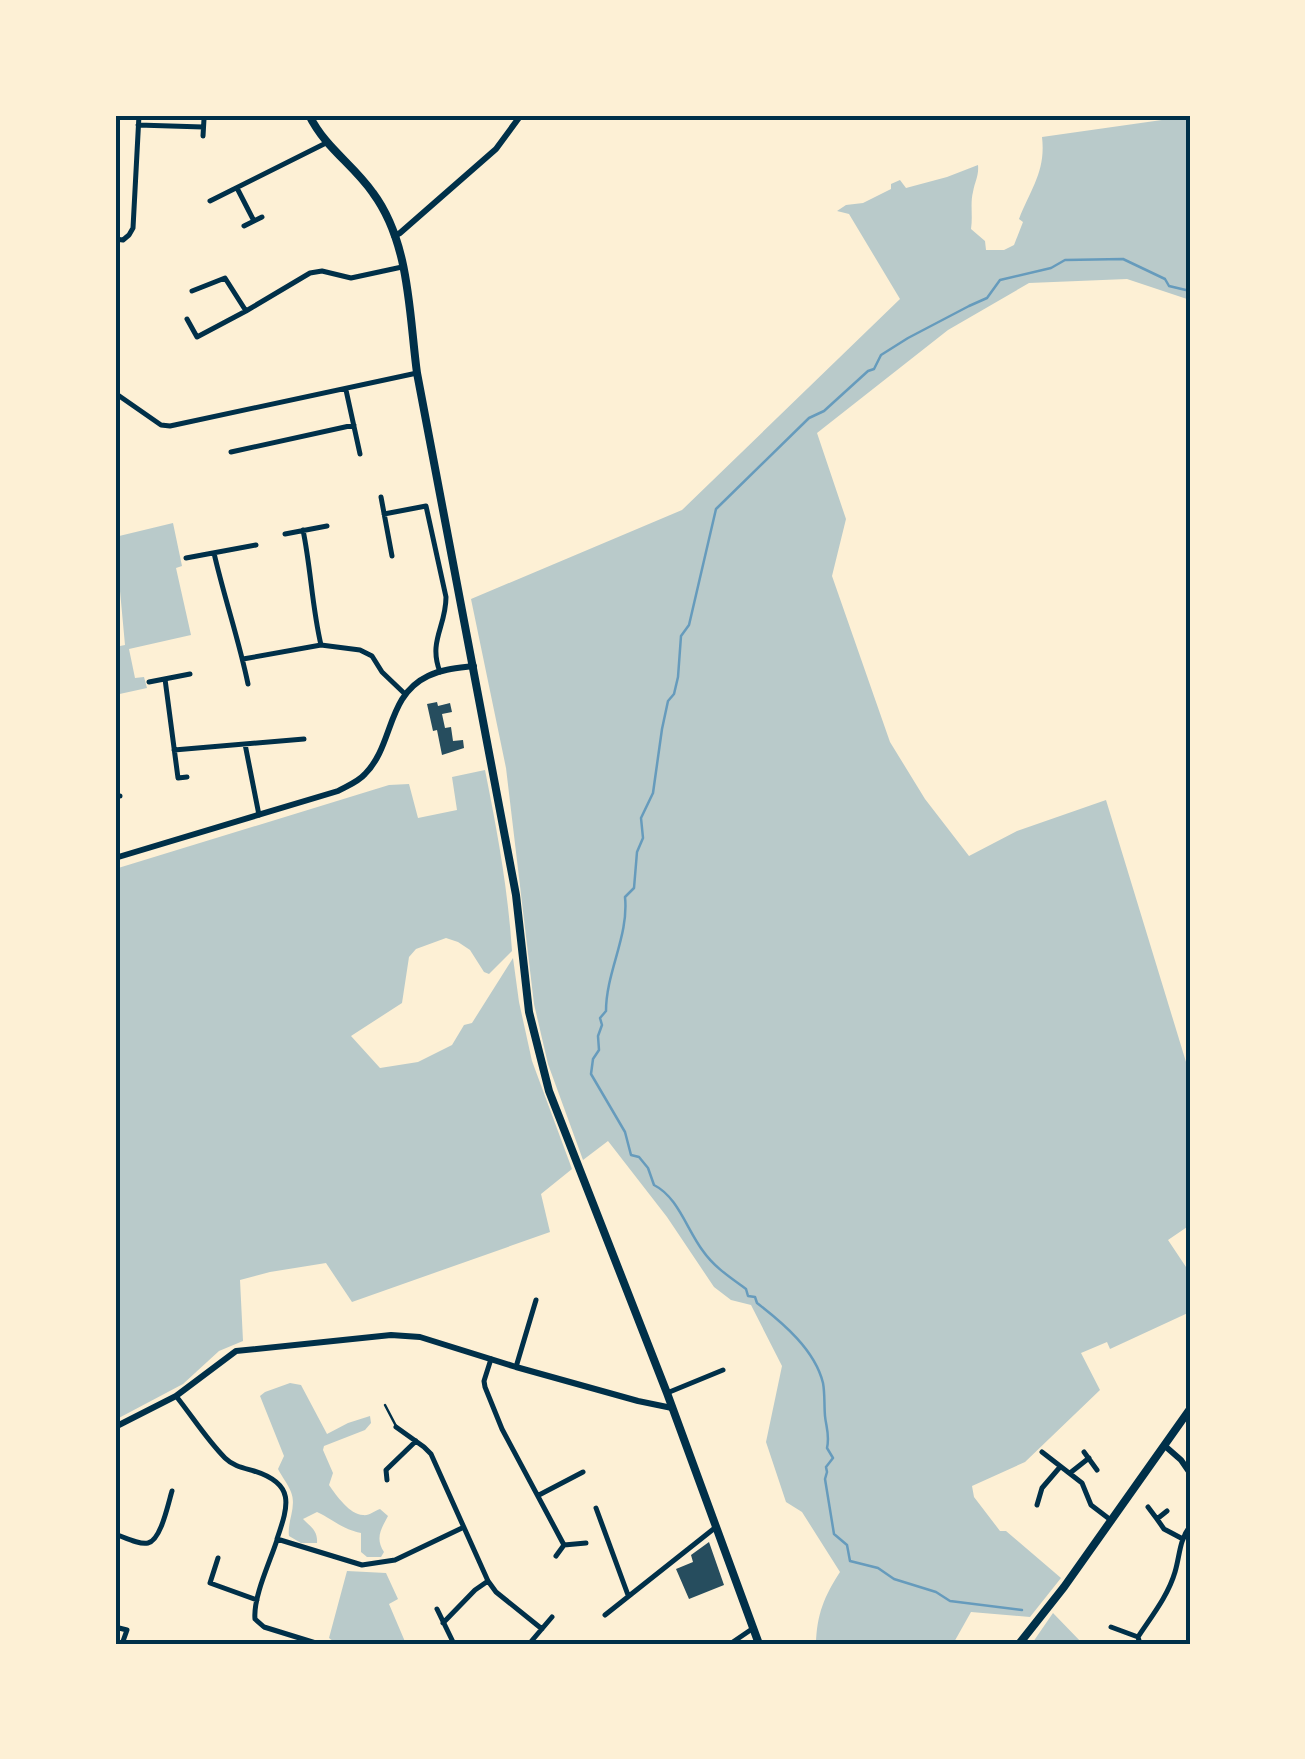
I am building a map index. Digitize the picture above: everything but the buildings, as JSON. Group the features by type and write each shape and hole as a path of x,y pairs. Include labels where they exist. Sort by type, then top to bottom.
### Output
{"main road":[{"path":"309,115 326,144 376,196 394,236 516,895 537,1049 554,1105 759,1644"},
{"path":"1019,1644 1190,1409"}],"street":[{"path":"115,239 123,240 133,228 139,115"},
{"path":"394,236 496,149 521,115"},
{"path":"203,136 204,119"},
{"path":"138,126 203,128"},
{"path":"210,201 326,144"},
{"path":"237,188 254,221"},
{"path":"244,226 262,217"},
{"path":"188,318 197,336 310,273 322,271 351,278 402,267"},
{"path":"198,291 225,278 246,312"},
{"path":"115,393 164,426 417,373"},
{"path":"346,390 360,454"},
{"path":"231,452 354,425"},
{"path":"380,498 392,556"},
{"path":"384,514 426,506 446,596 446,612 434,649 440,672"},
{"path":"286,534 327,526"},
{"path":"303,530 320,645"},
{"path":"186,558 256,545"},
{"path":"214,553 248,684"},
{"path":"243,659 320,645 360,650 372,656 405,694"},
{"path":"115,858 338,791 365,774 381,749 405,694 420,680 474,666"},
{"path":"149,682 190,674"},
{"path":"165,679 178,778 187,778"},
{"path":"174,750 304,739"},
{"path":"245,744 259,816"},
{"path":"516,1367 536,1300"},
{"path":"115,1427 176,1396 236,1351 407,1336 672,1408"},
{"path":"491,1359 484,1387 564,1545"},
{"path":"666,1392 723,1370"},
{"path":"176,1396 225,1458 268,1476 281,1486 288,1502 257,1600 255,1619 264,1626 319,1644"},
{"path":"396,1428 430,1454 462,1528 496,1592 542,1628"},
{"path":"387,1480 386,1470 416,1442"},
{"path":"1166,1446 1190,1473"},
{"path":"1042,1452 1085,1486 1091,1505 1112,1521"},
{"path":"1070,1473 1086,1455 1097,1470"},
{"path":"1036,1506 1042,1488 1060,1466"},
{"path":"539,1495 583,1472"},
{"path":"115,1534 145,1544 152,1542 158,1536 172,1491"},
{"path":"1148,1507 1164,1529 1182,1538"},
{"path":"596,1508 628,1596"},
{"path":"1157,1520 1167,1511"},
{"path":"605,1616 717,1526"},
{"path":"1112,1627 1139,1640 1174,1574 1182,1538 1190,1526"},
{"path":"278,1539 362,1565 395,1560 462,1528"},
{"path":"556,1556 564,1545 586,1543"},
{"path":"218,1558 210,1583 257,1600"},
{"path":"443,1623 488,1581"},
{"path":"436,1609 454,1644"},
{"path":"529,1644 552,1617"},
{"path":"115,1627 126,1630 122,1644"},
{"path":"730,1644 754,1628"}],"lane":[{"path":"386,1405 396,1428"}],"shaded area":[{"path":"1190,116 1190,300 1127,279 1029,283 948,330 817,433 846,519 832,576 890,742 925,799 969,856 1017,831 1106,800 1190,1075 1190,1225 1168,1240 1190,1273 1190,1312 1110,1349 1107,1342 1081,1353 1100,1390 1025,1462 972,1486 974,1497 1000,1531 1006,1531 1061,1578 1030,1617 971,1612 953,1644 816,1644 822,1606 840,1572 802,1512 786,1502 766,1442 782,1366 751,1305 731,1300 714,1287 667,1217 608,1141 583,1160 548,1064 534,1004 506,768 471,599 682,510 900,299 849,214 837,211 846,205 863,203 900,180 906,188 978,165 971,229 985,241 986,250 1004,250 1014,245 1023,222 1019,219 1040,170 1042,137"},
{"path":"173,523 182,566 176,568 191,635 129,649 135,678 144,677 147,688 115,695 115,647 125,645 115,537"},
{"path":"485,770 502,860 512,951 489,974 470,950 458,942 446,938 416,949 409,957 402,1003 351,1036 380,1068 418,1062 452,1045 464,1025 472,1023 513,958 532,1061 572,1169 541,1194 550,1232 352,1302 326,1263 240,1280 243,1341 219,1351 183,1384 115,1420 115,869 389,785 409,784 418,818 457,810 452,777"},
{"path":"290,1383 301,1385 327,1434 370,1416 371,1423 365,1430 324,1446 323,1450 333,1473 329,1485 344,1504 358,1514 380,1509 388,1516 380,1534 384,1552 381,1557 367,1557 361,1552 361,1533 317,1512 303,1519 315,1532 317,1543 301,1543 289,1536 293,1498 278,1469 284,1456 260,1396"},
{"path":"347,1571 386,1573 398,1599 389,1604 406,1644 337,1644 329,1638"},
{"path":"1053,1613 1083,1644 1033,1642"}],"waterway":[{"path":"1022,1610 950,1601 936,1592 894,1579 878,1568 850,1561 847,1545 834,1534 825,1479 826,1467 833,1458 827,1448 823,1383 813,1359 755,1297 748,1296 746,1289 707,1257 676,1206 654,1185 648,1168 639,1157 631,1155 625,1132 591,1074 599,1050 600,1018 606,1011 624,926 625,897 634,888 637,852 643,838 641,818 653,793 668,701 678,677 681,636 689,625 716,509 809,418 824,411 874,369 881,355 987,298 1000,280 1051,268 1065,260 1123,259 1165,279 1169,286 1190,291"}]}
